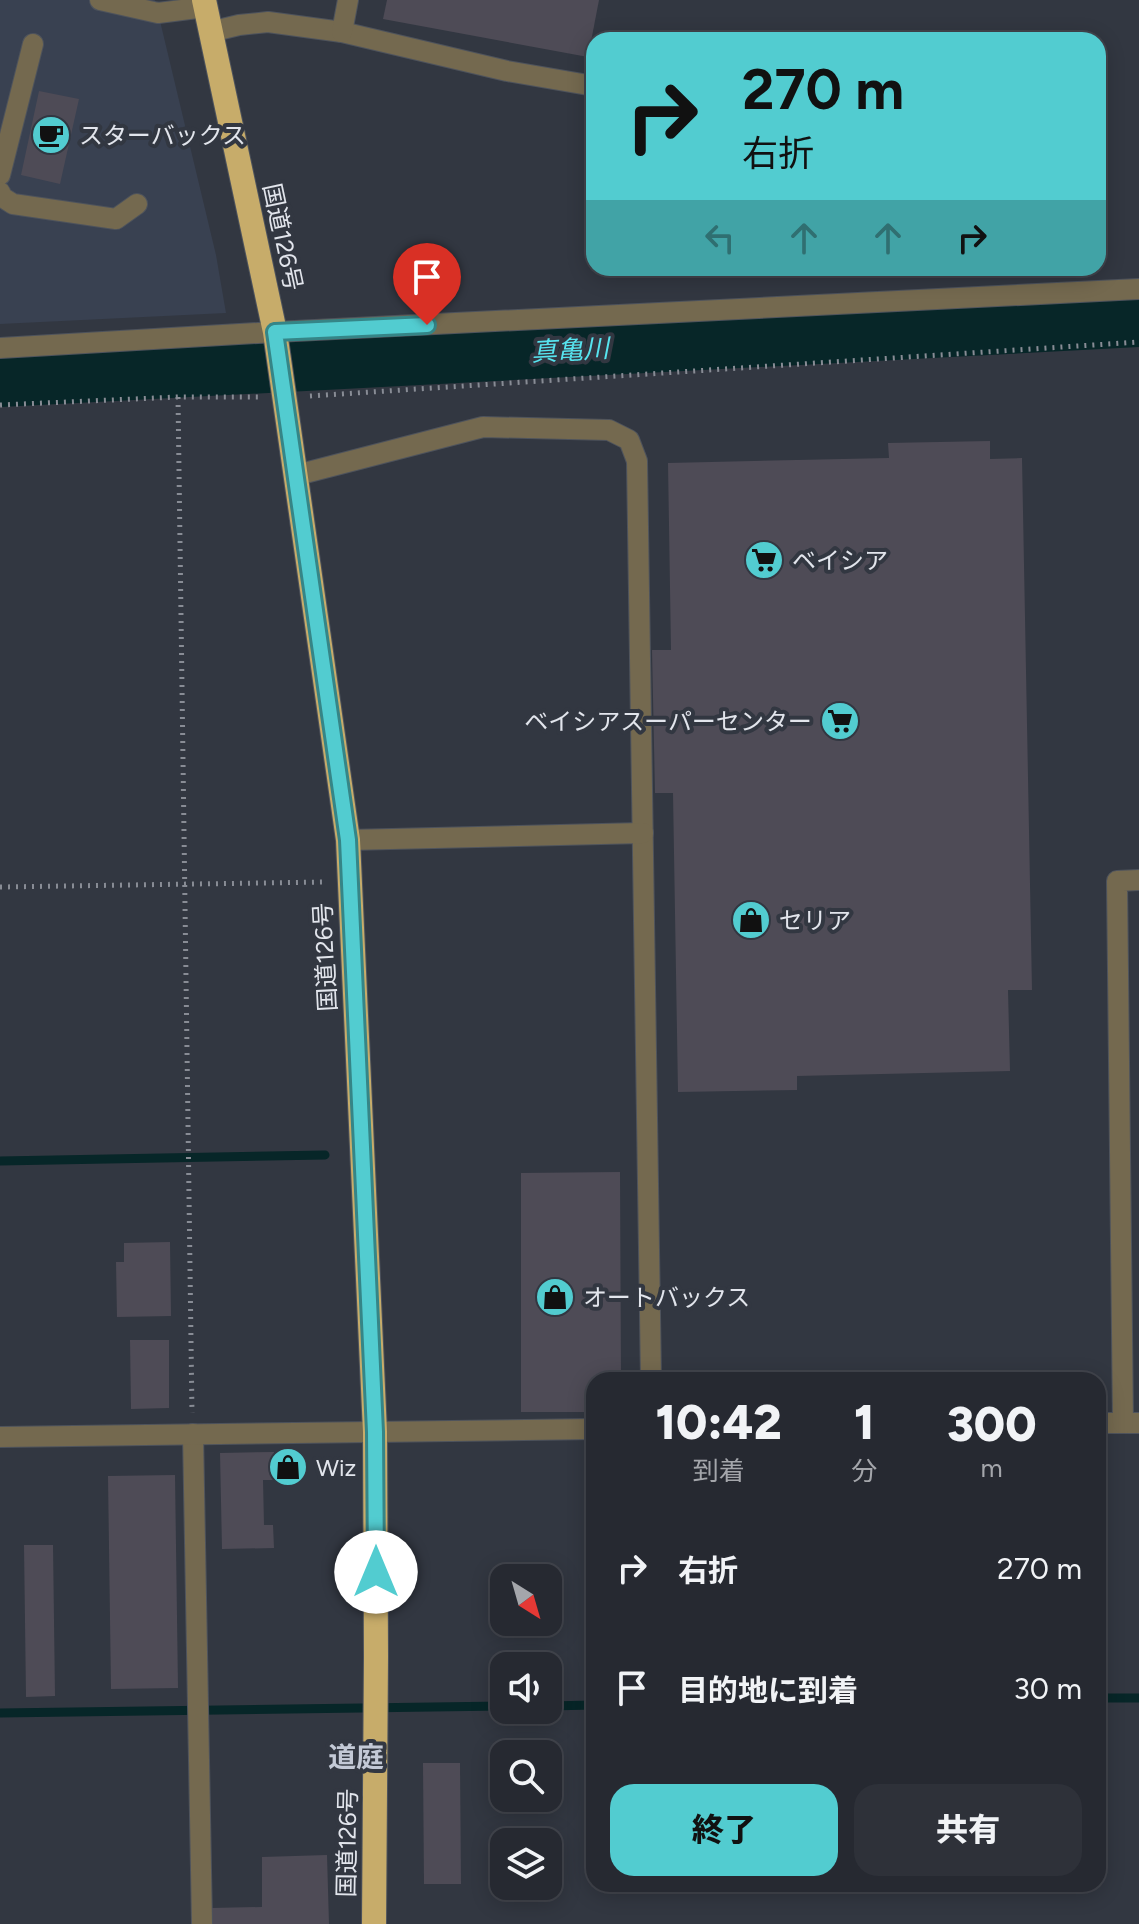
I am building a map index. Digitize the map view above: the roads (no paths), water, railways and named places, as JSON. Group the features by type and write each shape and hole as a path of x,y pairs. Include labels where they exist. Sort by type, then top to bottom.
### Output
{"highway":[{"name":"国道126号","path":"204,4 275,332 348,840 375,1432 374,1924"}],"street":[{"path":"100,0 158,13 204,4"},
{"path":"342,32 348,0"},
{"path":"210,32 268,22 342,32 507,71 586,85"},
{"path":"0,175 33,44"},
{"path":"0,192 13,204 116,219 137,204"},
{"path":"0,348 1139,289"},
{"path":"297,475 483,427 609,430 629,440 637,461 651,1372"},
{"path":"348,840 643,833"},
{"path":"1106,1423 1131,1423 1117,881 1139,880"},
{"path":"0,1437 586,1429"},
{"path":"193,1434 202,1924"}],"waterway":[{"name":"真亀川","path":"0,380 1139,320"},
{"path":"0,1161 325,1155"},
{"path":"1106,1698 1139,1698"},
{"path":"562,1706 586,1705"},
{"path":"0,1713 490,1706"}],"place":[{"name":"スターバックス","path":"51,135"},
{"name":"ベイシア","path":"764,560"},
{"name":"ベイシアスーパーセンター","path":"840,721"},
{"name":"セリア","path":"751,920"},
{"name":"オートバックス","path":"555,1297"},
{"name":"Wiz","path":"288,1467"}],"district":[{"name":"道庭","path":"356,1757"}]}
